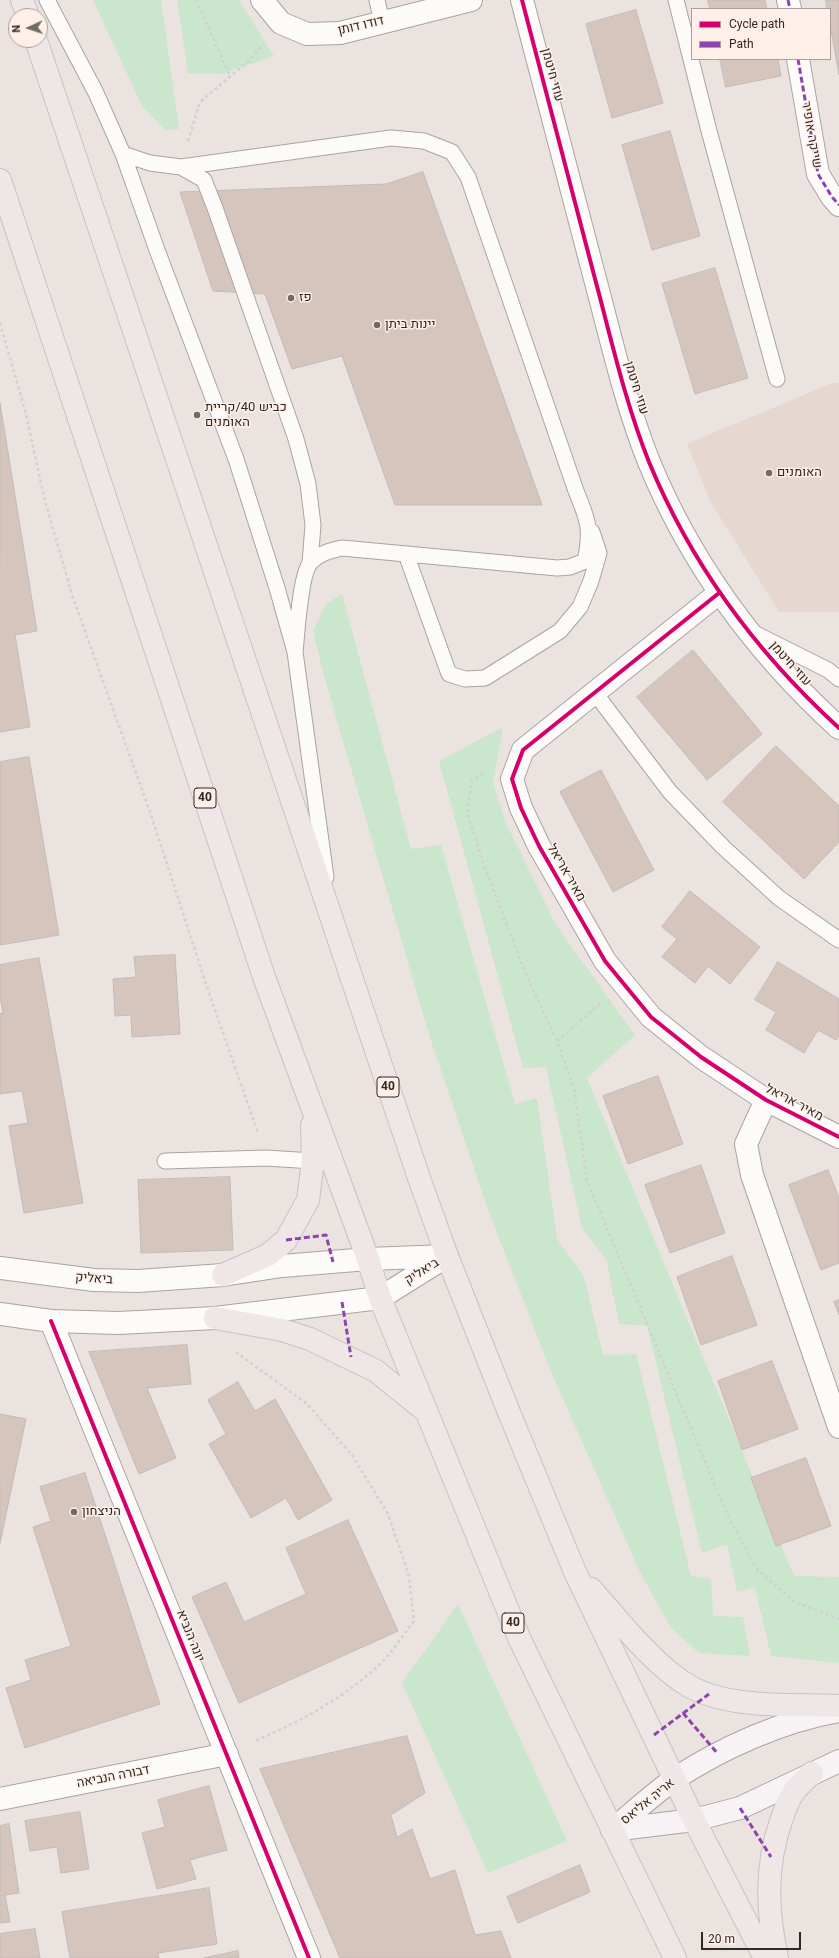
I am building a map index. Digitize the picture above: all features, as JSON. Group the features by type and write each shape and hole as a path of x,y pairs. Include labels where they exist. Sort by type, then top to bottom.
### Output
{"highway":[{"name":"40","path":"39,48 331,918 447,1256 575,1572 694,1820 765,1958"},
{"name":"40","path":"0,180 264,977 368,1258 380,1298 520,1640 675,1958"},
{"path":"223,1275 268,1255 286,1240 308,1200 313,1161 312,1108"},
{"path":"215,1318 282,1330 317,1342 376,1370 426,1411"},
{"path":"575,1572 661,1665 689,1686 709,1694 728,1699 758,1703 839,1706"},
{"path":"776,1958 770,1915 769,1886 771,1857 783,1816 793,1792 812,1773"}],"main road":[{"name":"אריה אליאס","path":"612,1830 675,1779 718,1754 768,1732 817,1715 839,1711"},
{"name":"אריה אליאס","path":"612,1830 694,1820 740,1808 839,1761"}],"street":[{"name":"דודו דותן","path":"262,0 281,23 307,34 340,33 471,0"},
{"name":"עוזי חיטמן","path":"522,0 623,383 650,462 684,532 720,593 775,665 839,728"},
{"name":"שייקה אופיר","path":"798,60 818,174 832,197 839,205"},
{"name":"מאיר אריאל","path":"720,593 523,750 512,779 522,808 539,846 605,961 651,1017 701,1057 766,1100 839,1138"},
{"path":"766,1100 746,1144 752,1175 839,1427"},
{"name":"ביאליק","path":"4,1265 94,1280 138,1281 223,1275 282,1266 368,1258 447,1256"},
{"name":"ביאליק","path":"0,1314 51,1321 119,1323 215,1318 380,1298 447,1256"},
{"name":"יונה הנביא","path":"51,1321 309,1958"},
{"name":"דבורה הנביאה","path":"0,1799 227,1754"}],"lane":[{"path":"47,0 96,93 123,154 157,250 236,459 277,588 295,652 331,918"},
{"path":"377,0 382,22"},
{"path":"676,0 691,60"},
{"path":"691,60 711,139 777,379"},
{"path":"123,154 150,163 180,167 391,138 424,141 452,152 468,177 573,483 599,553 591,581 580,607 560,631 485,678 465,679 449,674 406,554"},
{"path":"180,167 204,180 296,439 308,484 313,525 310,563 301,591 295,652"},
{"path":"310,563 324,552 342,548 557,568 570,567 585,561 589,543 588,520"},
{"path":"746,629 828,670 839,679"},
{"path":"595,693 670,792 723,848 779,898 839,940"},
{"path":"165,1161 266,1158 313,1161"}],"path":[{"path":"196,0 230,77"},
{"path":"180,167 200,102 251,59 281,23"},
{"path":"0,323 25,410 45,500 73,598 150,812 266,1158"},
{"path":"485,772 472,780 467,813 485,868 526,974 557,1041 574,1089 587,1181 728,1516 756,1568 793,1601 839,1619"},
{"path":"557,1041 623,983"},
{"path":"227,1754 288,1726 342,1696 381,1664 414,1621 409,1576 388,1514 352,1455 307,1404 232,1349"}],"shaded area":[{"name":"האומנים","path":"832,383 839,383 839,612 779,612 710,501 687,444"}],"green space":[{"path":"93,0 161,0 179,129 166,130 143,108"},
{"path":"177,0 239,0 274,56 222,74 188,73"},
{"path":"342,594 411,849 441,845 515,1104 537,1098 557,1239 584,1276 603,1355 636,1354 691,1576 711,1579 713,1616 743,1617 750,1656 699,1653 671,1628 640,1572 552,1374 488,1210 430,1038 324,676 313,631 325,605"},
{"path":"503,727 493,783 505,821 556,925 635,1035 587,1078 794,1576 839,1577 839,1663 771,1656 755,1588 737,1592 727,1544 702,1553 647,1326 619,1324 606,1259 582,1228 546,1067 523,1068 439,761"},
{"path":"458,1604 567,1841 488,1873 402,1683"}],"building":[{"path":"708,0 765,0 767,8 710,8"},
{"path":"826,0 839,0 839,75 831,30 831,8 827,8"},
{"path":"636,10 663,103 612,118 586,24"},
{"path":"720,60 778,60 781,76 726,87"},
{"path":"670,131 700,236 652,250 622,145"},
{"name":"יינות ביתן","path":"423,172 542,505 395,505 342,356 292,369 265,294 213,291 180,192 386,184"},
{"path":"715,268 748,378 695,394 662,284"},
{"path":"0,403 37,631 15,635 30,727 0,732"},
{"path":"693,650 762,734 707,780 637,697"},
{"path":"776,746 839,806 839,842 804,879 723,802"},
{"path":"29,757 59,935 0,945 0,762"},
{"path":"601,770 654,870 613,892 560,792"},
{"path":"690,891 760,947 730,984 708,966 695,983 662,957 677,939 662,927"},
{"path":"175,955 180,1034 132,1037 131,1015 115,1016 113,979 136,977 134,957"},
{"path":"39,958 83,1203 24,1213 9,1126 28,1123 22,1091 0,1094 0,1014 3,1013 0,997 0,965"},
{"path":"778,962 839,999 839,1036 836,1040 818,1030 804,1053 766,1030 776,1012 755,1000"},
{"path":"658,1076 683,1144 628,1164 603,1096"},
{"path":"701,1165 725,1233 670,1253 645,1185"},
{"path":"828,1170 839,1198 839,1263 821,1270 789,1185"},
{"path":"230,1177 233,1250 141,1253 138,1180"},
{"path":"732,1256 757,1325 701,1345 677,1277"},
{"path":"839,1300 839,1315 834,1302"},
{"path":"187,1345 191,1384 147,1388 176,1458 139,1474 89,1352"},
{"path":"772,1361 798,1429 742,1450 718,1381"},
{"path":"238,1382 255,1411 275,1399 332,1500 298,1520 286,1498 251,1518 209,1444 226,1434 208,1400"},
{"path":"0,1414 26,1419 0,1543"},
{"path":"806,1458 831,1526 776,1546 751,1478"},
{"path":"85,1473 160,1704 25,1748 6,1688 31,1680 25,1660 71,1646 33,1527 51,1521 40,1487"},
{"path":"348,1520 398,1631 239,1703 192,1597 226,1582 244,1622 306,1594 286,1548"},
{"path":"407,1736 425,1793 391,1815 397,1837 412,1829 430,1879 455,1870 475,1935 501,1931 511,1958 340,1958 260,1769"},
{"path":"209,1786 227,1850 190,1860 196,1879 157,1889 142,1833 165,1827 158,1800"},
{"path":"80,1812 89,1869 61,1873 57,1847 30,1851 25,1821"},
{"path":"9,1824 19,1893 5,1895 10,1922 0,1923 0,1826"},
{"path":"580,1865 590,1892 518,1923 507,1897"},
{"path":"209,1888 217,1944 158,1953 159,1958 70,1958 62,1912"},
{"path":"35,1929 40,1958 0,1958 0,1934"},
{"path":"238,1951 239,1958 204,1958"}],"marked path":[{"path":"788,0 790,8"},
{"path":"798,60 818,174 832,197 839,205"},
{"path":"286,1240 326,1235 333,1262"},
{"path":"342,1302 351,1357"},
{"path":"654,1735 709,1694"},
{"path":"683,1713 718,1754"},
{"path":"740,1808 771,1857"}],"cycle path":[{"path":"522,0 619,370 640,439 649,462 666,500 685,536 729,606 781,670 809,700 839,728"},
{"path":"719,593 523,750 512,779 521,808 539,846 605,961 651,1017 701,1057 766,1100 839,1137"},
{"path":"51,1321 309,1958"}],"place":[{"name":"פז","path":"291,298"},
{"name":"יינות ביתן","path":"377,325"},
{"name":"כביש 40/קריית האומנים","path":"197,415"},
{"name":"האומנים","path":"769,473"},
{"name":"הניצחון","path":"74,1512"}]}
